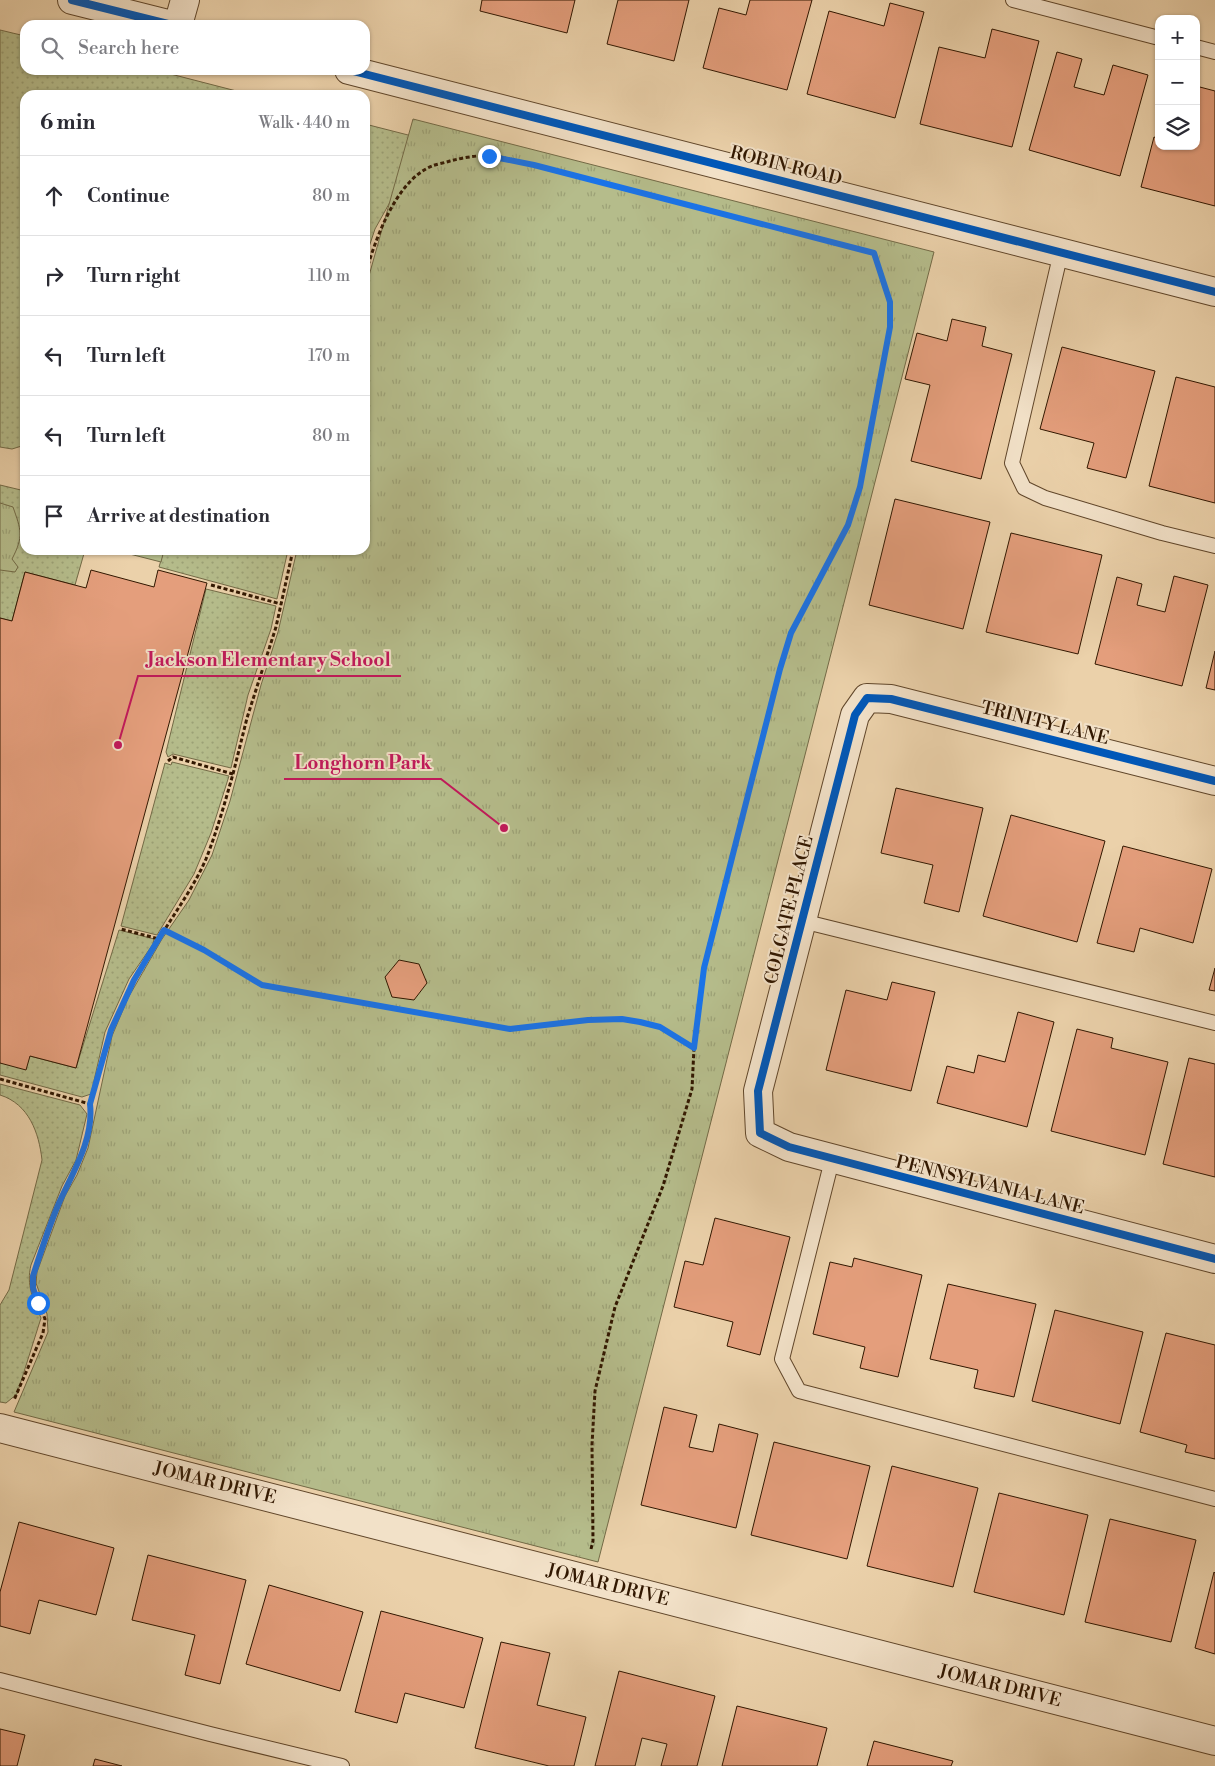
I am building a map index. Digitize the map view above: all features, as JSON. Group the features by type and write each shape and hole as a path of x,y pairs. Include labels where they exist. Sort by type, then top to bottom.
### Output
{"street":[{"path":"72,0 152,20"},
{"path":"179,20 185,0"},
{"name":"ROBIN ROAD","path":"369,75 1215,292"},
{"name":"TRINITY LANE","path":"867,698 891,698 1215,782"},
{"name":"COLGATE PLACE","path":"760,1133 758,1091 855,715 867,698"},
{"name":"PENNSYLVANIA LANE","path":"760,1133 788,1148 1215,1259"},
{"name":"JOMAR DRIVE","path":"5,1418 1215,1741"}],"lane":[{"path":"1013,0 1155,37"},
{"path":"1200,48 1215,52"},
{"path":"1061,252 1012,463 1024,488 1044,498 1162,533 1215,546"},
{"path":"802,921 1215,1023"},
{"path":"832,1160 782,1359 799,1391 1215,1499"},
{"path":"0,1680 342,1766"}],"path":[{"path":"370,258 386,216 398,196 414,179 430,167 457,159 489,156 534,165 874,253 890,302 890,327 860,487 848,525 791,633 780,669 704,968 694,1048 692,1089 663,1186 615,1307 595,1391 592,1445 593,1541 590,1556"},
{"path":"5,1418 43,1333 45,1319 33,1288 33,1276 59,1204 82,1155 92,1114 90,1104 111,1030 134,980 206,859 276,627 292,555"},
{"path":"211,586 281,604"},
{"path":"168,761 173,757 233,774"},
{"path":"121,929 159,939"},
{"path":"164,930 204,950 262,985 510,1029 588,1020 622,1019 660,1027 694,1048"},
{"path":"0,1079 90,1104"}],"green space":[{"path":"0,30 20,35 20,75 174,75 233,90 20,90 20,447 12,449 0,447"},
{"path":"413,119 934,252 598,1562 14,1412 48,1332 47,1314 36,1283 37,1272 65,1196 77,1175 88,1148 112,1036 128,998 162,939 189,900 212,855 230,801 261,685 278,632 296,555 370,555 370,272"},
{"path":"370,125 459,148 394,195 375,229 370,244"},
{"path":"0,485 20,490 20,555 84,555 75,585 25,572 12,621 0,618"},
{"path":"0,503 13,507 19,527 20,539 12,559 18,567 15,572 0,570"},
{"path":"134,555 163,555 161,562"},
{"path":"163,555 287,555 277,599 159,567"},
{"path":"206,589 276,606 271,629 248,695 231,768 173,754 168,757 166,752"},
{"path":"172,762 229,776 211,833 194,874 157,935 121,926 165,763 171,765"},
{"path":"119,930 154,939 153,944 129,979 105,1032 91,1094 82,1097 0,1075 0,1063 30,1056 76,1068"},
{"path":"0,1084 80,1105 87,1114 76,1160 62,1186 31,1265 30,1286 41,1318 17,1394 6,1403 0,1402 0,1305 9,1290 42,1160 41,1150 31,1121 18,1105 0,1095"}],"building":[{"path":"482,0 575,0 567,33 480,11"},
{"path":"618,0 689,0 674,61 607,44"},
{"path":"750,0 812,0 787,90 703,68 719,8 746,15"},
{"path":"890,3 924,12 895,118 807,94 829,11 884,26"},
{"path":"992,29 1039,41 1012,147 920,124 939,47 985,58"},
{"path":"1057,52 1082,59 1074,87 1104,95 1113,65 1148,75 1120,176 1029,150"},
{"path":"1200,87 1215,91 1215,206 1141,187 1154,137 1155,150 1200,150"},
{"path":"952,319 986,327 982,346 1012,354 981,479 911,461 930,385 905,379 917,333 947,341"},
{"path":"1062,347 1155,371 1126,478 1087,468 1094,443 1040,429"},
{"path":"1176,377 1215,387 1215,503 1149,486"},
{"path":"895,499 990,522 963,629 869,605"},
{"path":"1011,533 1102,555 1078,654 986,632"},
{"path":"91,570 154,587 158,570 207,583 76,1068 30,1056 26,1070 0,1063 0,618 12,621 25,572 86,588"},
{"path":"1174,576 1208,585 1182,686 1095,664 1117,577 1142,584 1137,605 1165,612"},
{"path":"1215,651 1215,690 1206,688"},
{"path":"896,788 983,808 959,912 924,903 933,865 881,853"},
{"path":"1011,815 1105,841 1077,942 983,916"},
{"path":"1123,846 1212,869 1193,943 1140,928 1134,952 1097,943"},
{"path":"399,960 419,964 427,983 414,1000 392,997 385,977"},
{"path":"1215,968 1215,991 1209,990"},
{"path":"892,982 935,992 911,1091 826,1070 846,990 887,1000"},
{"path":"1018,1012 1054,1022 1027,1127 937,1103 947,1066 974,1073 978,1055 1005,1062"},
{"path":"1077,1029 1113,1038 1111,1048 1168,1062 1145,1155 1051,1131"},
{"path":"1189,1058 1215,1064 1215,1177 1163,1164"},
{"path":"715,1218 790,1237 760,1355 727,1346 733,1322 674,1307 685,1261 703,1265"},
{"path":"854,1258 922,1275 898,1377 860,1368 865,1347 813,1334 830,1262 852,1267"},
{"path":"948,1284 1036,1304 1014,1397 974,1388 978,1370 930,1359"},
{"path":"1055,1310 1143,1332 1120,1424 1032,1401"},
{"path":"1166,1333 1215,1345 1215,1459 1185,1452 1187,1445 1140,1432"},
{"path":"664,1407 697,1415 689,1447 713,1452 719,1424 758,1434 736,1528 641,1505"},
{"path":"774,1442 870,1466 847,1559 751,1535"},
{"path":"892,1466 978,1488 953,1587 867,1566"},
{"path":"999,1493 1088,1515 1064,1615 974,1592"},
{"path":"1110,1519 1196,1540 1171,1642 1085,1622"},
{"path":"19,1522 114,1548 96,1615 39,1600 30,1634 0,1626 0,1592"},
{"path":"148,1555 246,1580 220,1684 185,1675 195,1635 132,1620"},
{"path":"1215,1573 1215,1654 1195,1648"},
{"path":"269,1585 363,1612 340,1691 246,1664"},
{"path":"381,1611 483,1638 464,1708 405,1693 397,1723 355,1712"},
{"path":"501,1642 550,1653 537,1705 586,1717 574,1766 549,1766 475,1748"},
{"path":"619,1671 715,1696 697,1766 661,1766 667,1744 642,1738 635,1766 595,1766"},
{"path":"737,1706 827,1728 817,1766 722,1766"},
{"path":"0,1729 25,1735 17,1766 0,1766"},
{"path":"874,1741 953,1761 951,1766 867,1766"},
{"path":"95,1759 122,1766 93,1766"}],"cycle path":[{"path":"72,0 152,20"},
{"path":"369,75 1215,292"},
{"path":"1215,781 891,699 867,698 855,715 758,1091 760,1133 789,1147 1215,1259"}],"place":[{"name":"Jackson Elementary School","path":"118,745"},
{"name":"Longhorn Park","path":"504,828"}],"route":[{"path":"38,1303 33,1288 33,1276 59,1204 82,1155 92,1114 90,1104 111,1030 134,980 164,930 204,950 262,985 510,1029 588,1020 622,1019 660,1027 694,1048 704,968 780,669 791,633 848,525 860,487 890,327 890,302 874,253 534,165 489,156"}]}
